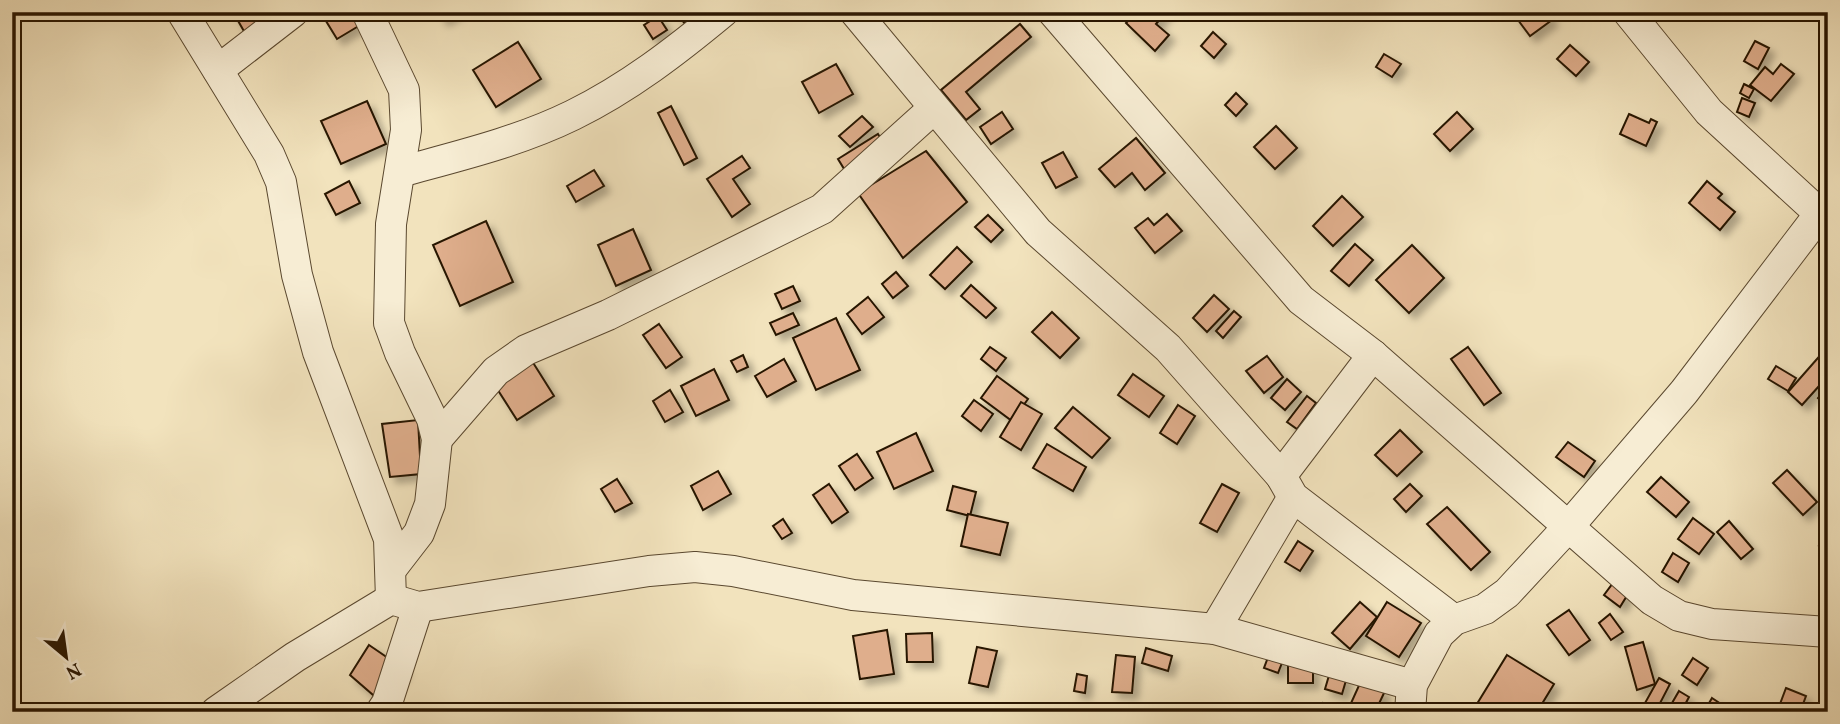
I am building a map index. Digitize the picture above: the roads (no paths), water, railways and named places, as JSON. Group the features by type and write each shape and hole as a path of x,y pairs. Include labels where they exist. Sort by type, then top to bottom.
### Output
{"street":[{"path":"182,12 269,154 281,182 297,275 314,340 334,401 388,539 392,568 405,603 387,703 381,712"},
{"path":"218,70 293,12"},
{"path":"367,12 404,90 406,130 391,224 389,323 400,354 432,419 437,439 430,504 419,533 392,568"},
{"path":"400,172 498,145 572,116 616,92 667,58 723,12"},
{"path":"855,12 1038,232 1168,348 1287,487 1454,620"},
{"path":"1053,12 1301,300 1373,355 1651,600 1679,616 1712,624 1828,632"},
{"path":"216,712 295,657 405,603 695,567 733,571 853,595 1215,629 1411,699 1438,634 1454,620 1485,609 1507,593 1569,526 1684,392 1823,208 1709,112 1628,12"},
{"path":"437,439 496,371 526,350 608,315 821,209 933,109"},
{"path":"1215,629 1287,487 1373,355"}]}
